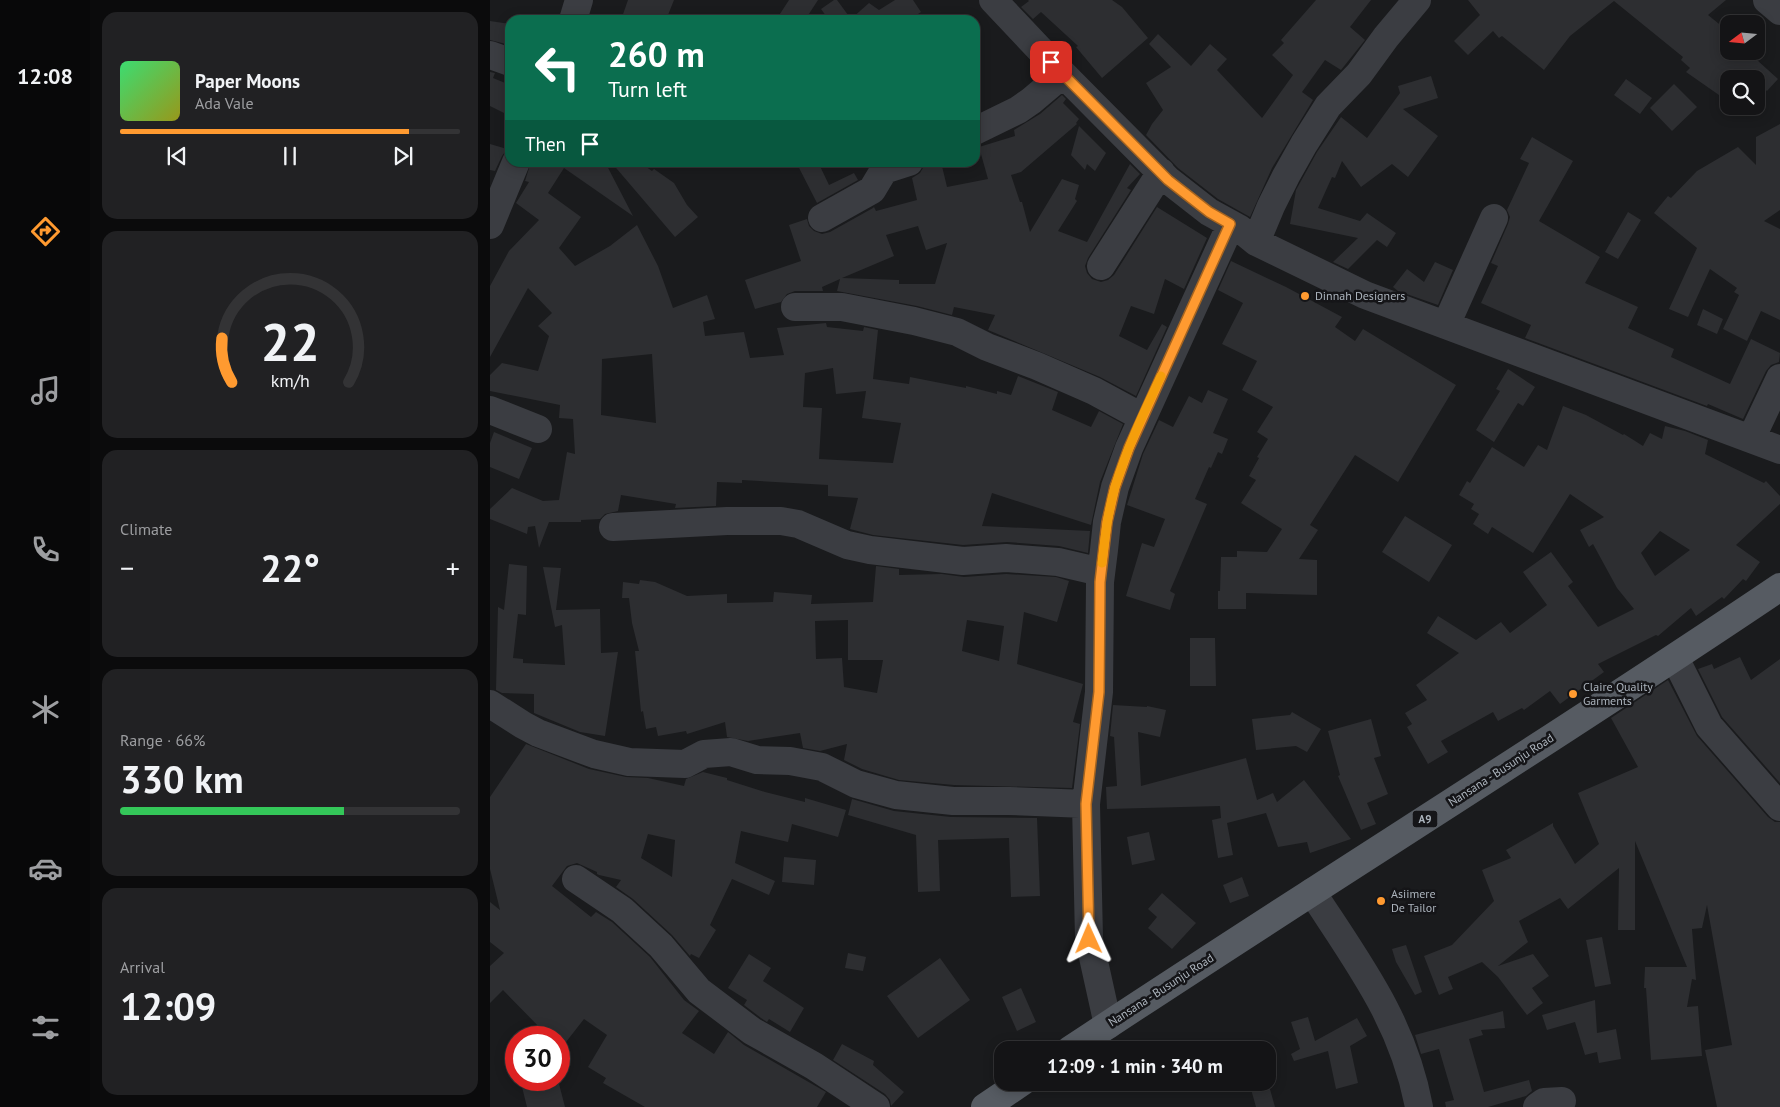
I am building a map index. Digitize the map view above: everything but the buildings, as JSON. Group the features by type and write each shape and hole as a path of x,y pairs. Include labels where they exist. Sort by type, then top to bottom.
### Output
{"main road":[{"name":"Nansana - Busunju Road","path":"1084,1041 1674,658 1780,586"},
{"path":"989,1106 1010,1091"}],"street":[{"path":"574,15 578,0"},
{"path":"992,0 1161,172 1209,212 1240,229 1256,242 1365,294 1780,450"},
{"path":"1256,242 1286,176 1328,106 1359,74 1386,37 1418,0"},
{"path":"1767,0 1780,10"},
{"path":"490,55 505,60"},
{"path":"980,129 1018,110 1063,74"},
{"path":"490,225 514,167"},
{"path":"822,218 872,190 884,170 894,167"},
{"path":"1101,266 1161,172"},
{"path":"1446,325 1494,218"},
{"path":"1108,1025 1089,939 1086,804 1099,692 1101,572 1107,522 1115,487 1129,448 1230,224"},
{"path":"795,307 842,307 958,332 987,347 1094,391 1142,417"},
{"path":"1751,439 1780,378"},
{"path":"490,410 538,429"},
{"path":"613,527 727,521 781,521 798,524 847,545 870,550 963,561 1006,558 1058,562 1101,572"},
{"path":"1674,658 1710,726 1780,807"},
{"path":"490,704 523,726 538,733 594,754 629,762 685,764 704,754 731,752 757,760 790,761 822,767 856,784 896,795 954,801 1086,804"},
{"path":"576,879 622,910 661,946 699,991 752,1031 814,1066 876,1107"},
{"path":"1312,892 1378,994 1392,1022 1410,1068 1418,1107"}],"slow traffic":[{"path":"1102,563 1107,522 1115,487 1129,448 1161,376"}],"place":[{"name":"Dinnah Designers","path":"1305,296"},
{"name":"Claire Quality Garments","path":"1573,694"},
{"name":"Asiimere De Tailor","path":"1381,901"}],"route":[{"path":"1051,62 1168,180 1209,212 1230,224 1129,448 1115,487 1107,522 1100,582 1099,692 1086,804 1089,939"}]}
